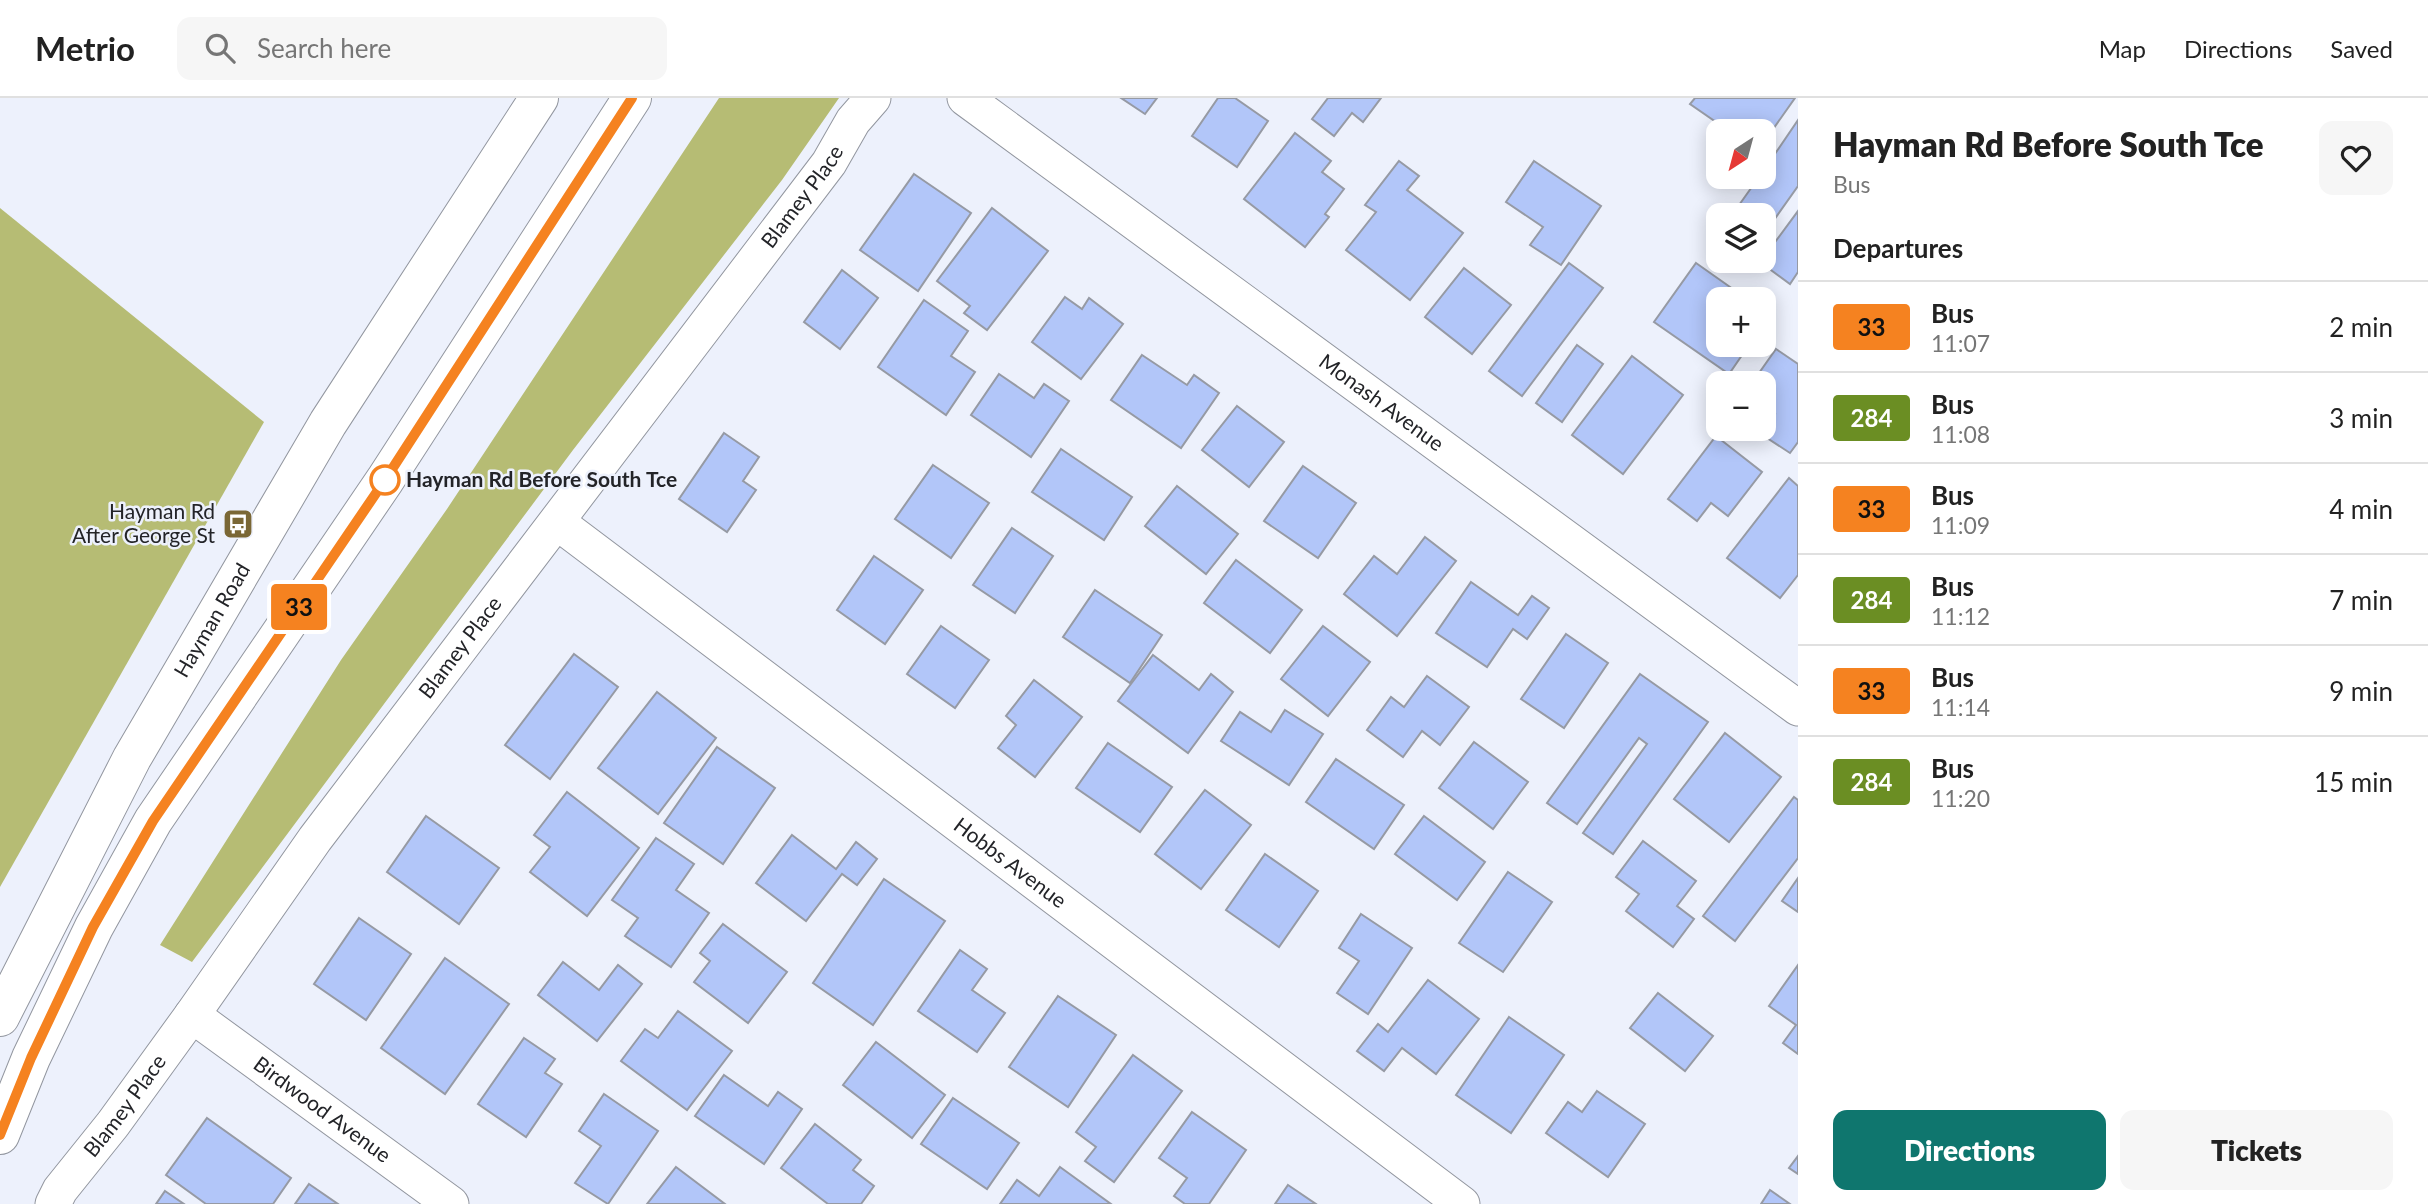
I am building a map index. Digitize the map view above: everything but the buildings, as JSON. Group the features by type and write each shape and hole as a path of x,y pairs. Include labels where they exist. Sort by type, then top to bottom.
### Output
{"main road":[{"name":"Hayman Road","path":"0,1017 132,758 307,459 407,299 540,98"},
{"path":"0,1135 31,1058 93,927 153,821 385,480 632,98"}],"street":[{"name":"Blamey Place","path":"53,1204 60,1190 113,1124 192,1015 314,839 830,163 853,121 873,98"},
{"name":"Monash Avenue","path":"965,98 1798,708"},
{"name":"Hobbs Avenue","path":"556,522 1462,1204"},
{"name":"Birdwood Avenue","path":"192,1015 451,1204"}],"green space":[{"path":"719,98 839,98 782,180 573,450 192,962 160,945 341,660 447,509"},
{"path":"0,208 264,422 0,887"}],"bus line":[{"name":"33","path":"0,1135 31,1058 93,927 153,821 385,480 632,98"}],"place":[{"name":"Hayman Rd Before South Tce","path":"385,480"},
{"name":"Hayman Rd After George St","path":"238,524"}]}
